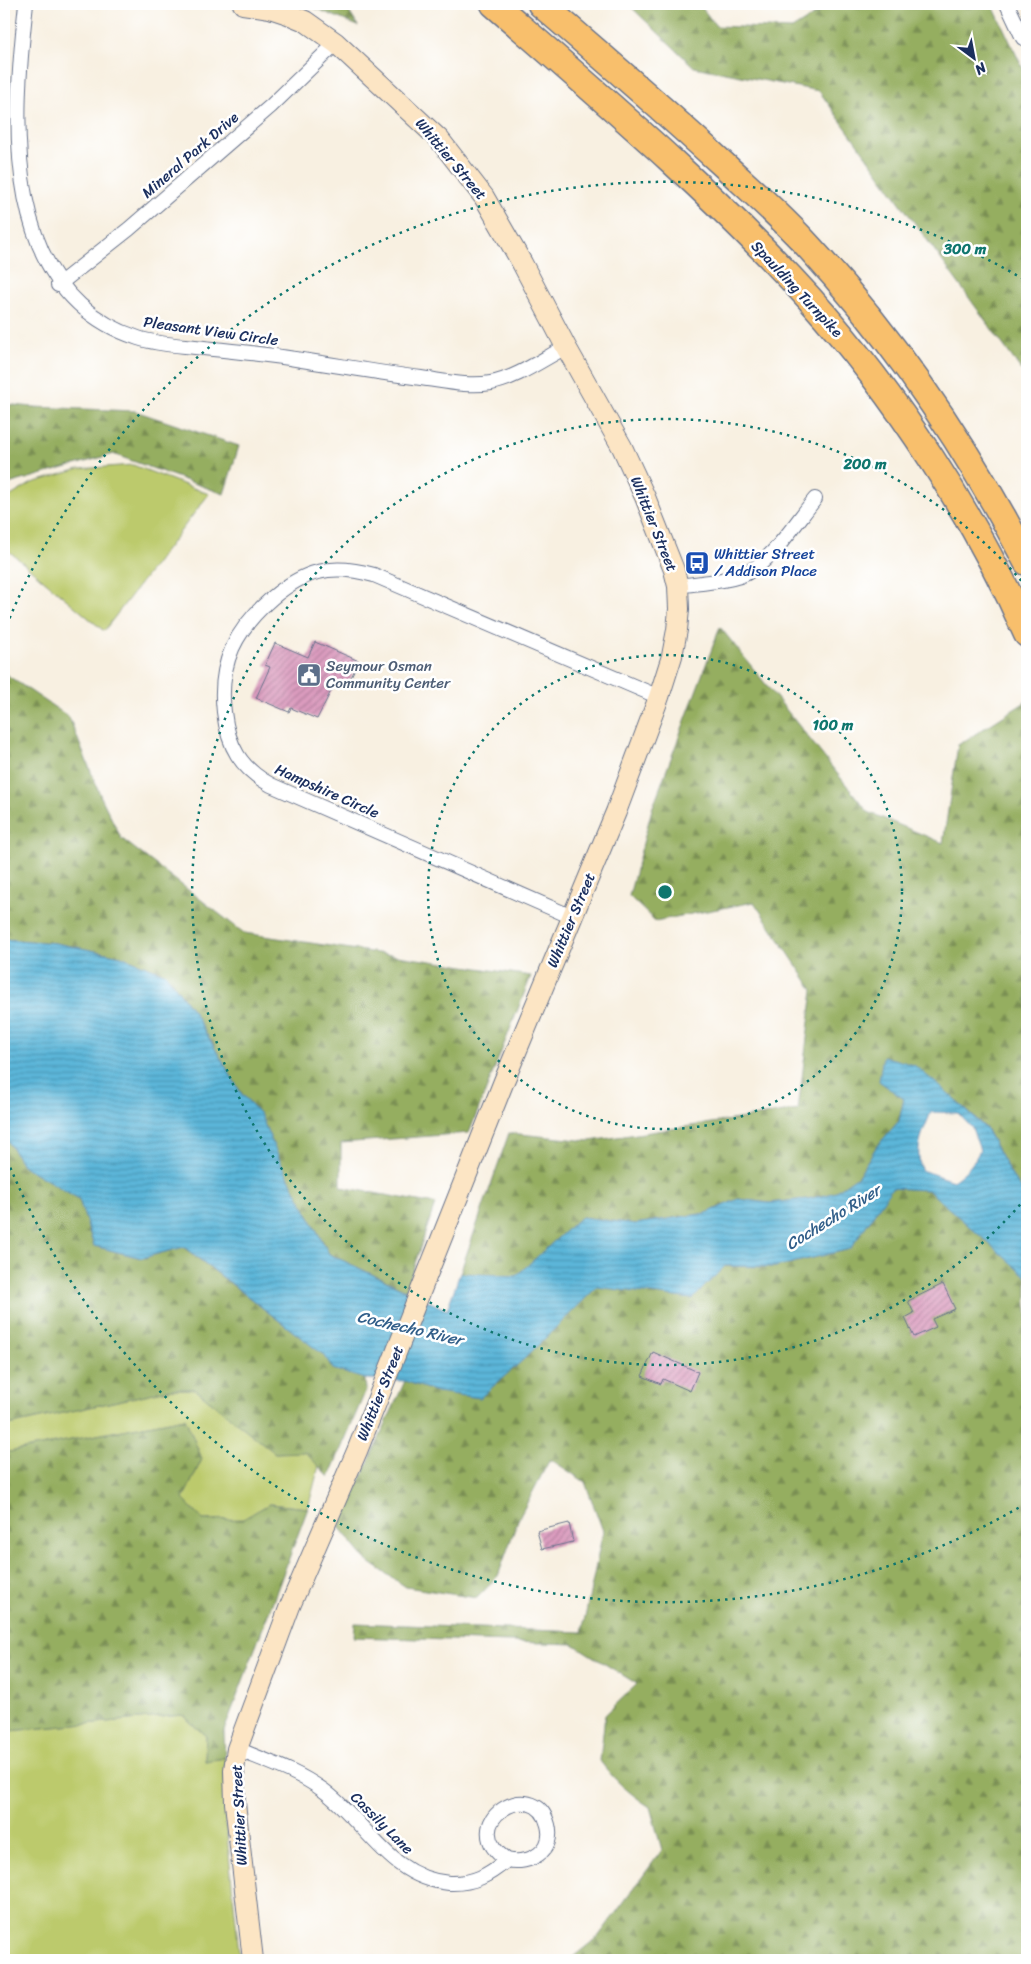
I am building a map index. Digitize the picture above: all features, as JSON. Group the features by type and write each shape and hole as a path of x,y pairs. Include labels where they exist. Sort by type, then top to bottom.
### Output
{"highway":[{"name":"Spaulding Turnpike","path":"494,4 626,120 729,217 803,292 840,334 882,387 945,482 988,555 1027,634"},
{"path":"541,4 762,201 808,245 902,358 979,475 1027,562"}],"street":[{"name":"Pleasant View Circle","path":"26,4 20,48 17,122 22,198 33,235 58,285 74,302 107,324 123,333 160,343 284,357 456,383 492,382 509,377 566,347"},
{"name":"Whittier Street","path":"243,4 270,8 305,21 336,43 439,139 468,175 504,230 612,430 642,489 667,549 678,586 677,630 672,656 659,697 602,848 572,917 380,1392 290,1606 237,1749 234,1770 236,1803 253,1960"},
{"path":"1007,4 1023,38"},
{"name":"Mineral Park Drive","path":"58,285 130,229 271,106 336,43"},
{"path":"678,586 742,575 770,554 815,499"},
{"name":"Hampshire Circle","path":"572,917 258,778 240,759 231,745 226,730 222,698 224,677 228,658 235,640 246,623 280,591 301,578 319,571 356,570 374,575 659,697"},
{"name":"Cassily Lane","path":"237,1749 299,1776 322,1789 338,1802 392,1858 407,1870 421,1876 441,1882 461,1884 476,1881 492,1873 507,1860"},
{"path":"519,1802 530,1804 544,1816 548,1825 547,1844 535,1858 516,1862 507,1860 493,1846 490,1826 494,1817 501,1809 510,1804 519,1802"}],"green space":[{"path":"305,4 344,4 358,26"},
{"path":"628,4 699,4 716,26 792,29 832,4 992,4 1027,77 1027,375 1025,375 819,91 694,67"},
{"path":"4,404 135,411 239,446 224,494 113,454 12,483 4,487"},
{"path":"133,465 209,494 104,631 4,547 4,500 32,483 79,469"},
{"path":"720,627 868,812 943,843 958,745 1027,701 1027,1197 1012,1176 986,1128 949,1094 879,1081 904,1099 899,1121 877,1146 858,1176 834,1193 808,1199 769,1203 738,1199 707,1213 635,1224 581,1217 516,1276 460,1273 509,1133 590,1141 798,1110 813,990 754,902 655,921 629,896 652,809"},
{"path":"4,673 69,717 101,797 121,838 244,933 531,976 469,1133 341,1143 341,1187 435,1204 406,1290 329,1254 282,1165 260,1114 241,1093 193,1011 166,974 121,956 55,943 4,939"},
{"path":"4,1134 22,1165 79,1199 94,1246 142,1258 183,1247 325,1356 333,1369 365,1379 366,1390 329,1477 305,1452 275,1453 195,1389 172,1389 4,1426"},
{"path":"892,1188 928,1190 1027,1277 1027,1960 569,1960 598,1937 662,1850 650,1807 623,1786 600,1761 605,1715 637,1684 573,1644 354,1637 355,1623 582,1632 603,1531 585,1482 550,1459 518,1520 498,1576 477,1598 406,1587 366,1560 339,1527 405,1381 437,1392 523,1360 597,1286 692,1299 724,1266 775,1267 850,1249"},
{"path":"172,1389 195,1389 275,1453 305,1451 319,1466 308,1508 269,1504 243,1520 203,1520 183,1499 202,1459 185,1418 4,1453 4,1426"},
{"path":"185,1418 202,1459 183,1499 203,1520 243,1519 269,1504 308,1508 224,1731 225,1758 205,1761 206,1736 182,1715 10,1731 4,1736 4,1453"},
{"path":"182,1715 206,1736 205,1761 225,1758 225,1815 239,1952 238,1960 4,1960 4,1736 10,1731"}],"water":[{"name":"Cochecho River","path":"4,939 55,943 121,956 166,974 193,1011 241,1093 260,1114 282,1165 329,1254 447,1310 460,1273 516,1276 581,1217 635,1224 707,1213 738,1199 769,1203 808,1199 834,1193 858,1176 877,1146 899,1121 904,1099 879,1081 883,1056 914,1065 949,1094 986,1129 1012,1176 1027,1197 1027,1277 928,1190 892,1188 850,1249 775,1267 725,1266 692,1299 597,1287 523,1360 480,1398 437,1392 405,1381 365,1379 333,1369 325,1356 184,1247 142,1258 94,1246 79,1199 22,1165 4,1134","holes":["931,1112 958,1113 972,1128 980,1150 969,1168 953,1181 921,1170 919,1147"]}],"building":[{"name":"Seymour Osman Community Center","path":"315,642 359,661 346,688 335,683 317,719 291,708 289,712 256,698 270,667 265,665 275,643 308,657"},
{"path":"943,1284 955,1309 932,1319 936,1327 914,1337 905,1318 914,1313 908,1301"},
{"path":"653,1352 698,1372 690,1391 663,1379 661,1384 642,1376"},
{"path":"569,1523 573,1542 542,1549 537,1531"}],"place":[{"name":"Whittier Street / Addison Place","path":"697,563"},
{"name":"Seymour Osman Community Center","path":"309,675"}]}
